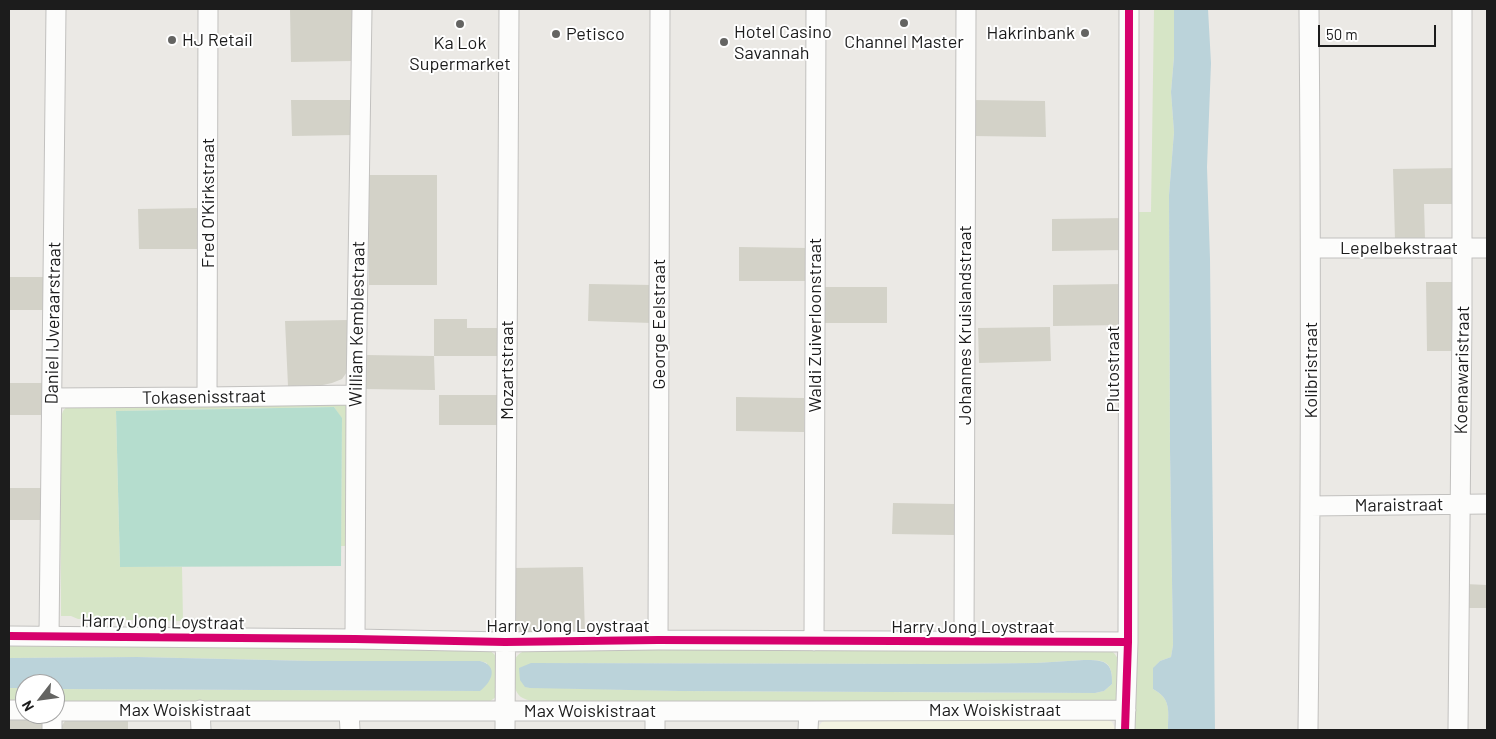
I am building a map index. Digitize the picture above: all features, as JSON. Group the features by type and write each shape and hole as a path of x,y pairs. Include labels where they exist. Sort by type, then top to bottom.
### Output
{"street":[{"name":"Daniel IJveraarstraat","path":"49,636 56,9"},
{"name":"Fred O'Kirkstraat","path":"207,398 208,9"},
{"name":"William Kemblestraat","path":"355,639 356,395 362,9"},
{"name":"Mozartstraat","path":"506,730 509,9"},
{"name":"George Eelstraat","path":"658,640 660,9"},
{"name":"Waldi Zuiverloonstraat","path":"814,641 816,9"},
{"name":"Johannes Kruislandstraat","path":"964,641 966,9"},
{"name":"Plutostraat","path":"1125,730 1128,642 1129,9"},
{"name":"Kolibristraat","path":"1308,730 1311,248 1309,9"},
{"name":"Koenawaristraat","path":"1458,730 1462,9"},
{"name":"Lepelbekstraat","path":"1311,248 1487,248"},
{"name":"Tokasenisstraat","path":"52,398 207,398 356,395"},
{"name":"Maraistraat","path":"1310,506 1487,504"},
{"name":"Harry Jong Loystraat","path":"9,636 505,642 658,640 1128,642"},
{"name":"Max Woiskistraat","path":"65,710 200,710 350,721 506,711 1126,710"},
{"path":"200,710 201,730"},
{"path":"655,711 655,730"},
{"path":"808,730 809,711"}],"shaded area":[{"path":"290,9 354,9 353,61 291,62"},
{"path":"291,100 352,100 353,135 292,136"},
{"path":"973,100 1045,101 1046,137 973,136"},
{"path":"1459,168 1459,204 1424,204 1425,239 1395,240 1393,169"},
{"path":"369,175 437,175 437,285 369,285"},
{"path":"201,208 201,249 139,249 138,209"},
{"path":"1126,218 1126,250 1052,251 1052,219"},
{"path":"739,247 808,248 808,281 739,281"},
{"path":"9,277 44,277 44,310 9,310"},
{"path":"1426,282 1459,282 1460,351 1427,351"},
{"path":"589,284 653,285 652,323 588,321"},
{"path":"1123,284 1124,325 1053,326 1053,285"},
{"path":"822,287 887,287 887,323 822,323"},
{"path":"434,319 467,319 467,328 498,328 498,356 434,356"},
{"path":"349,320 347,372 342,379 323,385 288,386 285,321"},
{"path":"1050,327 1051,361 979,363 978,328"},
{"path":"365,355 434,356 435,390 365,389"},
{"path":"9,383 45,383 45,415 9,415"},
{"path":"439,395 501,395 501,425 439,425"},
{"path":"736,397 804,398 804,432 736,431"},
{"path":"9,488 44,488 45,520 9,520"},
{"path":"893,503 954,504 954,535 892,534"},
{"path":"583,567 585,634 524,635 520,632 514,621 513,568"},
{"path":"1465,584 1487,585 1487,608 1465,608"},
{"path":"9,715 15,715 15,724 43,724 46,730 9,730"},
{"path":"128,716 128,730 61,730 67,718"},
{"path":"1103,718 1112,722 1116,730 816,730 822,722 831,719"}],"green space":[{"path":"1154,9 1174,9 1174,57 1171,92 1174,132 1169,195 1173,645 1171,657 1160,661 1153,669 1153,689 1163,697 1168,706 1168,730 1133,730 1136,212 1151,212"},
{"path":"348,403 349,546 341,546 342,419 334,407 116,411 120,567 182,567 183,621 78,619 71,616 61,616 60,420 63,411 68,405"},
{"path":"334,407 342,418 341,566 120,567 116,411"},
{"path":"9,644 489,650 498,660 496,697 486,704 65,704 65,689 480,691 487,663 480,661 313,661 137,657 9,658"},
{"path":"531,647 1110,650 1119,660 1118,700 1113,704 532,701 522,698 518,694 514,684 513,673 516,657","holes":["1102,661 1111,670 1112,684 1104,691 1095,693 680,691 525,687 531,663 944,664 1036,663"]},
{"path":"9,688 15,688 15,705 9,705"}],"water":[{"path":"1174,9 1208,9 1211,63 1207,167 1210,259 1215,730 1168,730 1168,706 1163,697 1153,689 1153,668 1160,661 1171,657 1173,645 1169,195 1174,132 1171,92 1174,57"},
{"path":"137,657 313,661 480,661 490,667 492,674 488,683 480,691 65,689 65,674 15,674 15,688 9,688 9,658"},
{"path":"1084,660 1102,662 1109,666 1112,684 1104,691 1095,693 680,691 530,688 525,687 520,680 519,668 531,663 944,664 1036,663"}],"cycle path":[{"path":"1125,730 1128,642 1129,9"},
{"path":"9,636 505,642 658,640 1128,642"}],"place":[{"name":"Channel Master","path":"904,23"},
{"name":"Ka Lok Supermarket","path":"460,24"},
{"name":"Hakrinbank","path":"1085,33"},
{"name":"Petisco","path":"556,34"},
{"name":"HJ Retail","path":"172,40"},
{"name":"Hotel Casino Savannah","path":"724,42"}]}
